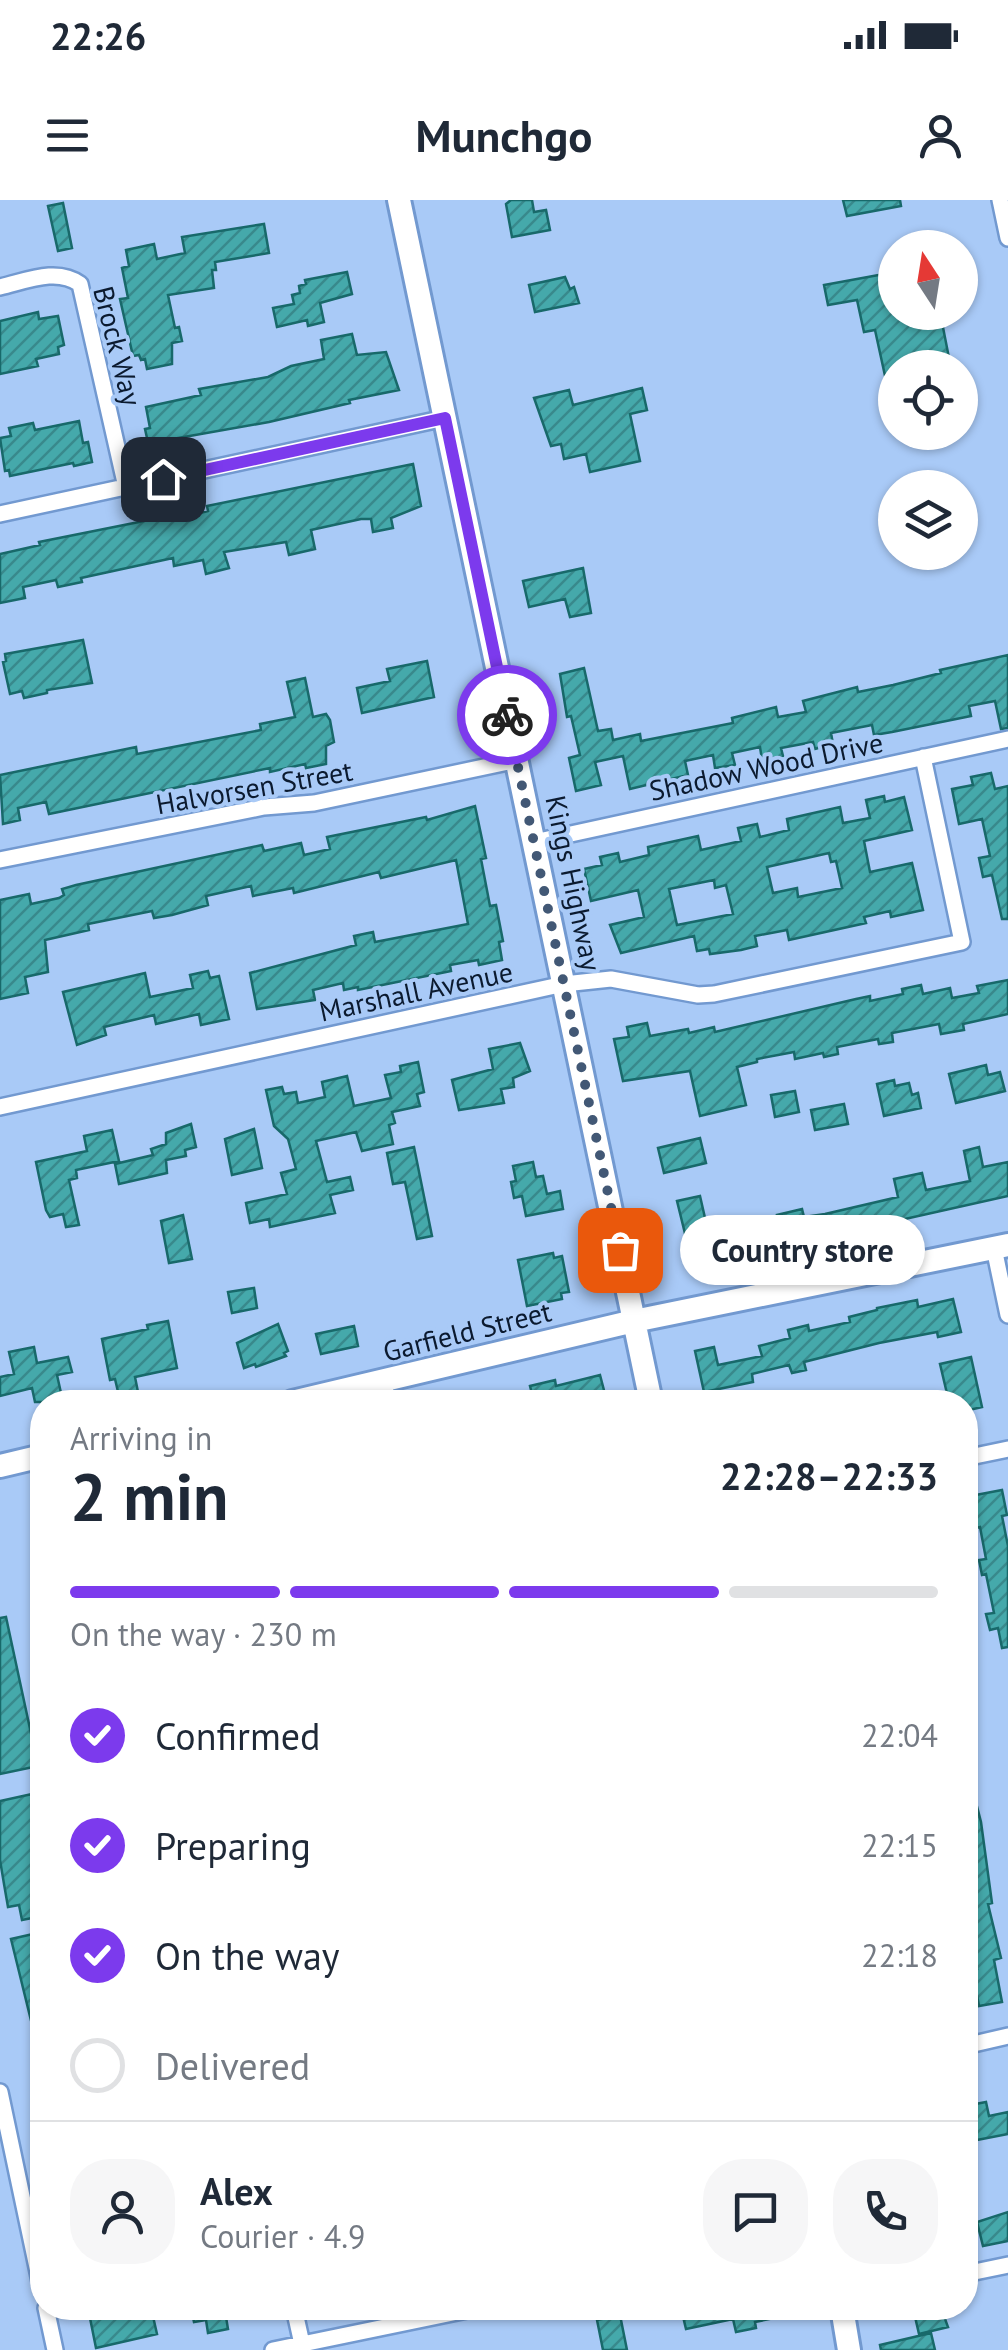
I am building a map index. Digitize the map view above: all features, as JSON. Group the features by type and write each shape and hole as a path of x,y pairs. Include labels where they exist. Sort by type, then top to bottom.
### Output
{"street":[{"name":"Kings Highway","path":"398,200 649,1390"},
{"path":"1000,200 1008,238"},
{"name":"Brock Way","path":"0,286 56,274 72,278 83,288 126,487"},
{"path":"0,514 445,418"},
{"name":"Shadow Wood Drive","path":"534,842 1008,739"},
{"name":"Marshall Avenue","path":"0,1107 564,984 611,979 698,995 714,994 962,942 923,758"},
{"name":"Halvorsen Street","path":"0,860 264,807 314,803 517,760"},
{"path":"1001,1247 1008,1315"},
{"name":"Garfield Street","path":"396,1390 634,1321 1001,1247"},
{"path":"978,1455 1008,1449"},
{"path":"0,1466 30,1459"},
{"path":"978,2043 1008,2036"},
{"path":"0,2092 30,2234"},
{"path":"978,2271 1008,2265"},
{"path":"49,2320 55,2350"},
{"path":"297,2320 302,2344"},
{"path":"272,2350 419,2320"},
{"path":"844,2320 849,2350"}],"building":[{"path":"511,200 532,200 534,212 546,210 550,230 512,237 506,204"},
{"path":"843,200 900,200 901,206 847,216"},
{"path":"63,203 72,248 58,251 48,206"},
{"path":"264,224 269,253 215,262 214,288 168,295 182,341 172,343 172,364 147,369 145,359 133,356 120,299 128,298 122,268 129,266 126,250 154,244 157,259 185,253 182,237"},
{"path":"347,272 352,294 320,303 324,322 308,326 307,320 277,327 273,308 294,304 292,295 300,293 299,286 306,284 305,280"},
{"path":"878,275 878,330 944,330 947,350 879,350 875,330 864,332 857,300 828,305 824,285"},
{"path":"565,277 570,289 574,287 579,303 535,312 529,285"},
{"path":"38,312 39,319 58,316 64,345 58,347 59,354 36,359 38,366 0,374 0,321"},
{"path":"352,334 357,355 386,352 399,390 149,447 146,407 201,395 199,389 268,377 291,366 324,359 321,340"},
{"path":"642,388 647,410 630,414 640,461 590,472 586,454 564,459 561,444 551,446 534,398 569,390 573,405"},
{"path":"79,421 92,462 10,476 9,470 5,471 0,438 11,436 9,428 33,423 35,430"},
{"path":"413,464 421,506 391,518 393,528 373,532 371,519 361,519 311,530 315,549 289,555 286,542 224,552 229,568 206,574 203,560 174,566 173,558 81,578 82,582 58,587 56,580 23,587 25,598 0,603 0,554 40,545 39,542 182,514 183,517 208,511 207,506"},
{"path":"583,568 591,613 570,617 565,599 529,607 523,581"},
{"path":"83,640 92,683 24,698 22,691 10,694 5,654"},
{"path":"1008,655 1008,728 1001,729 995,701 969,706 971,716 892,732 874,735 872,725 831,733 833,744 815,749 813,742 781,748 783,756 762,760 760,747 732,753 735,765 715,768 713,755 685,761 688,775 630,789 623,756 595,762 601,785 576,791 569,758 580,755 571,716 567,717 560,674 584,668 598,731 611,729 613,740 640,734 641,741 733,723 732,718 776,707 778,717 806,712 803,701 857,687 858,692 893,685"},
{"path":"427,661 434,697 362,713 357,688 390,681 387,669"},
{"path":"305,678 313,717 326,714 330,720 334,742 326,746 326,764 270,772 270,768 49,814 46,802 18,808 20,820 3,824 0,775 136,747 137,754 261,730 260,724 295,717 287,682"},
{"path":"991,773 995,789 1008,786 1008,919 1002,919 992,875 983,877 979,858 990,856 982,819 959,824 952,789 973,785 971,777"},
{"path":"884,796 885,802 904,797 912,830 864,841 870,872 912,863 923,910 891,917 890,911 864,917 866,923 789,940 787,930 755,936 757,946 741,950 710,954 709,949 697,951 694,936 621,953 610,925 644,917 638,890 591,901 584,869 602,865 600,857 618,853 620,862 649,855 648,847 698,836 701,850 741,841 738,828 757,824 760,837 789,830 787,819 840,807 843,823 870,818 866,800","holes":["829,853 831,862 836,861 842,888 798,897 797,888 773,893 767,867","714,880 715,888 726,885 733,914 677,925 669,889"]},
{"path":"475,806 486,858 481,859 490,906 496,905 503,941 499,942 502,960 450,965 451,971 358,990 344,990 343,983 313,990 315,1000 257,1009 250,973 356,945 354,936 373,932 375,942 468,924 456,860 381,878 379,872 294,893 293,888 253,896 251,886 206,896 208,905 172,915 154,918 152,911 88,924 89,930 45,940 48,972 25,977 28,993 0,999 0,900 29,894 31,904 59,898 64,895 62,889 76,885 262,845 264,851 301,843 304,855 330,849 327,837 426,817 427,820"},
{"path":"208,971 210,978 219,976 229,1019 201,1025 199,1014 156,1024 154,1015 104,1027 106,1035 77,1045 63,992 145,973 150,997 193,988 190,975"},
{"path":"1008,980 1008,1014 963,1024 964,1030 941,1034 939,1024 892,1033 893,1042 879,1044 878,1039 837,1047 838,1054 824,1057 823,1053 795,1059 794,1052 757,1059 737,1067 746,1105 700,1116 690,1071 623,1081 614,1039 629,1037 627,1027 647,1023 650,1036 714,1027 715,1032 870,996 870,1001 903,994 902,989 921,985 923,994 950,988 952,998 979,993 977,986"},
{"path":"520,1043 530,1071 513,1078 514,1087 501,1089 504,1103 459,1110 452,1080 493,1069 489,1049"},
{"path":"418,1062 424,1092 417,1094 420,1106 392,1112 395,1123 389,1125 393,1144 362,1151 356,1132 316,1141 327,1182 350,1177 353,1190 330,1195 335,1213 270,1227 269,1219 250,1223 246,1203 287,1194 281,1173 296,1169 288,1139 274,1126 266,1090 282,1087 284,1094 296,1092 298,1103 325,1097 322,1082 347,1076 354,1106 391,1098 385,1075 401,1072 400,1066"},
{"path":"986,1065 988,1075 1000,1072 1005,1091 956,1103 949,1074"},
{"path":"894,1080 895,1086 909,1083 912,1095 918,1093 921,1108 884,1116 877,1084"},
{"path":"795,1091 799,1112 775,1117 771,1095"},
{"path":"844,1104 848,1124 815,1130 811,1110"},
{"path":"191,1124 196,1147 185,1150 186,1156 166,1160 167,1173 119,1184 115,1164 153,1155 151,1149 166,1144 166,1133"},
{"path":"254,1129 262,1168 232,1175 225,1139"},
{"path":"112,1130 119,1161 76,1170 77,1178 69,1180 79,1225 66,1227 63,1214 50,1217 46,1210 36,1162 87,1151 84,1136"},
{"path":"700,1138 706,1163 664,1173 658,1148"},
{"path":"414,1147 432,1236 417,1239 405,1182 393,1184 387,1153"},
{"path":"979,1147 983,1167 1008,1162 1008,1196 784,1246 777,1215 802,1209 804,1217 825,1214 898,1197 894,1179 922,1173 926,1190 970,1181 964,1151"},
{"path":"533,1162 536,1177 543,1176 547,1194 560,1191 563,1209 526,1216 522,1196 514,1198 513,1166"},
{"path":"700,1196 713,1253 691,1258 677,1201"},
{"path":"183,1215 192,1259 169,1263 161,1221"},
{"path":"553,1253 554,1258 562,1256 569,1292 561,1293 562,1299 527,1306 518,1260"},
{"path":"254,1288 257,1308 232,1313 228,1292"},
{"path":"953,1299 961,1332 938,1337 937,1332 879,1343 804,1362 806,1370 792,1373 789,1365 752,1374 753,1382 704,1390 695,1351 714,1347 718,1365 762,1356 759,1346 790,1338 788,1330 808,1325 809,1331 850,1322 849,1317 917,1300 918,1307"},
{"path":"168,1321 177,1368 135,1377 138,1390 118,1390 115,1379 110,1380 102,1339 148,1329 147,1325"},
{"path":"278,1324 288,1351 286,1356 244,1368 237,1343"},
{"path":"354,1326 358,1346 321,1354 316,1334"},
{"path":"34,1347 37,1363 68,1357 72,1372 57,1375 60,1390 32,1388 0,1396 0,1377 14,1374 9,1352"},
{"path":"971,1357 982,1407 978,1408 978,1390 946,1390 940,1364"},
{"path":"600,1375 604,1390 531,1390 530,1386 555,1380 556,1386"},
{"path":"1002,1490 1007,1515 1002,1516 1008,1546 1008,1647 1002,1648 998,1628 990,1630 986,1614 994,1613 979,1560 986,1559 978,1528 978,1495"},
{"path":"6,1617 30,1729 30,1768 0,1774 0,1618"},
{"path":"30,1794 30,1918 22,1920 19,1905 8,1907 0,1860 0,1801"},
{"path":"978,1810 992,1903 988,1904 1001,1958 994,1960 1002,2002 979,2006"},
{"path":"30,1935 30,2016 11,1939"},
{"path":"986,2102 989,2116 1008,2112 1008,2134 978,2140 978,2104"},
{"path":"1008,2212 1008,2241 983,2246 978,2222"},
{"path":"90,2320 154,2320 157,2334 96,2348"},
{"path":"206,2320 226,2320 228,2329 208,2333"},
{"path":"597,2320 621,2320 627,2350 603,2350"},
{"path":"684,2320 728,2320 686,2329"},
{"path":"733,2320 765,2320 755,2322 756,2328 736,2332"},
{"path":"916,2320 945,2320 948,2327 919,2334"},
{"path":"931,2333 935,2350 881,2350 880,2345"}],"way so far":[{"path":"507,715 620,1250"}],"place":[{"name":"Country store","path":"620,1250"}],"route":[{"path":"163,479 445,418 507,715"}]}
